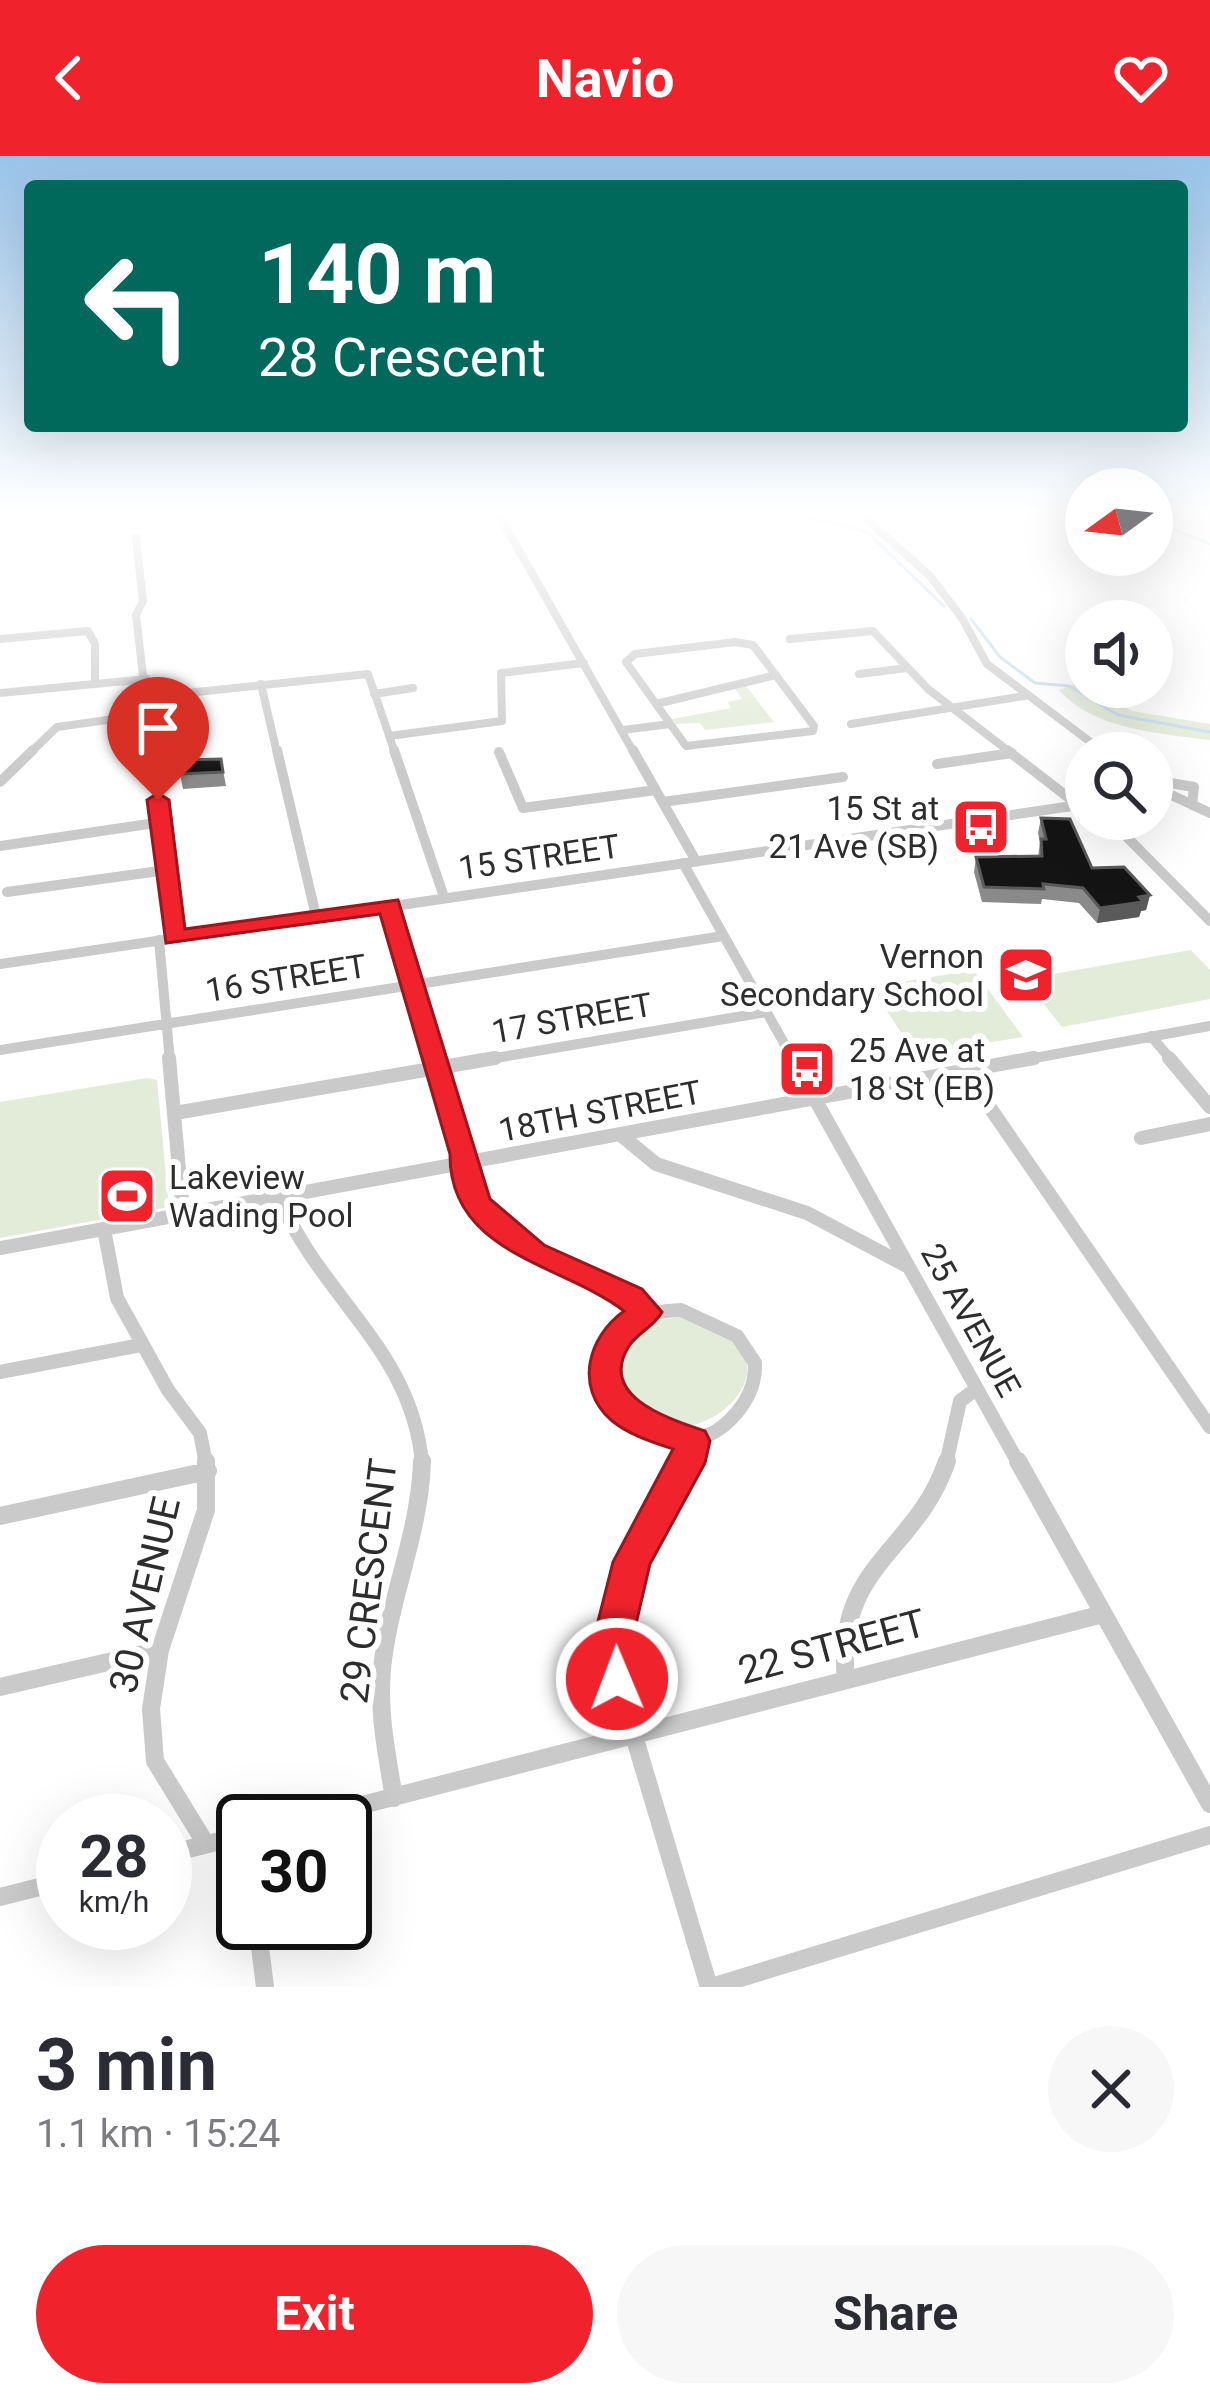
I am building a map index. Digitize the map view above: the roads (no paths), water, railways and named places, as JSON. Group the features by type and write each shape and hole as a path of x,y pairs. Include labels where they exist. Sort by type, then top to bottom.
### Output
{"street":[{"path":"143,600 136,615 174,938"},
{"name":"25 AVENUE","path":"548,600 660,796 723,936 1210,1804"},
{"path":"949,600 977,653 1024,696 1075,732"},
{"path":"790,639 868,630 956,710 1065,792"},
{"path":"0,639 88,632 95,644 91,658 95,683"},
{"path":"745,642 753,645 776,675 813,731 696,747 679,741 626,662 628,657 745,642"},
{"path":"389,736 502,721 501,673 584,663"},
{"path":"859,674 908,668"},
{"path":"149,697 368,674 444,898"},
{"path":"656,704 776,675"},
{"path":"0,693 147,680"},
{"path":"261,684 316,916"},
{"path":"374,694 413,688"},
{"path":"851,724 1024,696"},
{"path":"0,782 57,727 150,713"},
{"path":"623,730 670,724"},
{"path":"499,752 523,808 843,777"},
{"path":"937,764 1012,753"},
{"path":"1173,788 1210,785"},
{"path":"1192,805 1194,787"},
{"path":"1173,796 1210,813"},
{"name":"15 STREET","path":"0,964 1065,807"},
{"path":"0,846 162,822"},
{"path":"1130,840 1210,921"},
{"path":"8,892 167,870"},
{"path":"390,905 466,1163 464,1175 478,1205 501,1229 549,1263 630,1298 646,1312"},
{"name":"16 STREET","path":"0,1050 723,936"},
{"path":"158,940 183,1214"},
{"name":"17 STREET","path":"175,1113 766,1012"},
{"name":"18TH STREET","path":"0,1248 1210,1026"},
{"path":"1151,1036 1210,1107"},
{"path":"964,1070 1210,1427"},
{"path":"1141,1138 1210,1124"},
{"path":"621,1135 631,1150 659,1166 805,1213 842,1228 896,1264 905,1265"},
{"name":"29 CRESCENT","path":"279,1197 294,1235 324,1281 373,1336 397,1373 418,1427 421,1462 410,1547 380,1698 394,1798"},
{"name":"30 AVENUE","path":"104,1229 117,1298 200,1433 208,1471 206,1510 160,1650 151,1708 155,1761 206,1844"},
{"path":"681,1310 716,1321 740,1336 754,1356 757,1374 751,1395 716,1432 693,1441 654,1428 622,1409 608,1389 604,1369 609,1349 624,1328 646,1312 681,1310"},
{"path":"0,1372 142,1345"},
{"path":"846,1680 842,1658 845,1615 864,1575 923,1508 945,1470 960,1401 975,1390"},
{"path":"693,1441 687,1463 632,1562 613,1641 635,1738 710,1987 1210,1835"},
{"path":"0,1516 208,1471"},
{"name":"22 STREET","path":"372,1803 1103,1614"},
{"path":"0,1687 160,1650"},
{"path":"192,1848 216,1842"},
{"path":"0,1897 36,1888"},
{"path":"260,1950 265,1987"}],"waterway":[{"path":"938,600 944,606"},
{"path":"971,619 1000,657 1035,683 1069,686 1118,715 1210,732"}],"place":[{"name":"15 St at 21 Ave (SB)","path":"981,827"},
{"name":"Vernon Secondary School","path":"1026,975"},
{"name":"25 Ave at 18 St (EB)","path":"807,1069"},
{"name":"Lakeview Wading Pool","path":"127,1196"}]}
